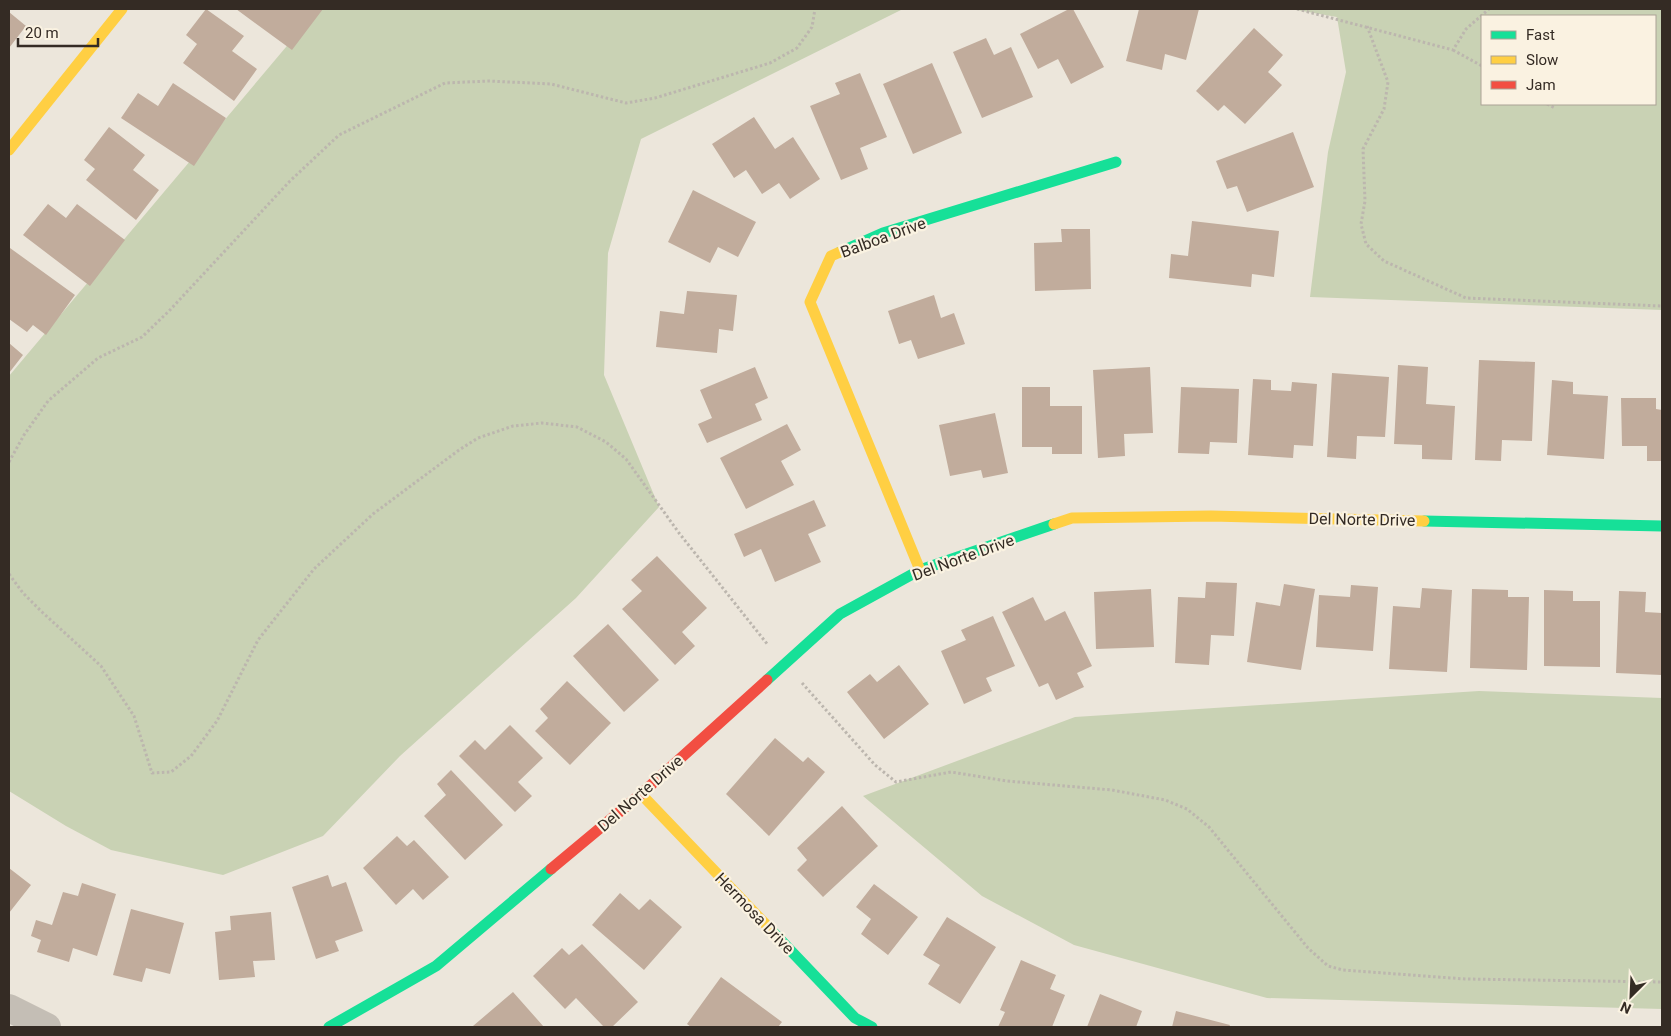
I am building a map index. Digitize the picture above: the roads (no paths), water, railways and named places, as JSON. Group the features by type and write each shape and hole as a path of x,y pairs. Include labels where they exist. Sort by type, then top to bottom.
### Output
{"street":[{"path":"9,150 122,9"},
{"name":"Balboa Drive","path":"920,570 810,302 831,256 884,234 1116,162"},
{"name":"Del Norte Drive","path":"329,1027 436,966 640,794 840,614 920,570 1072,518 1211,516 1662,526"},
{"name":"Hermosa Drive","path":"640,794 859,1024"},
{"path":"9,1008 47,1027"}]}
